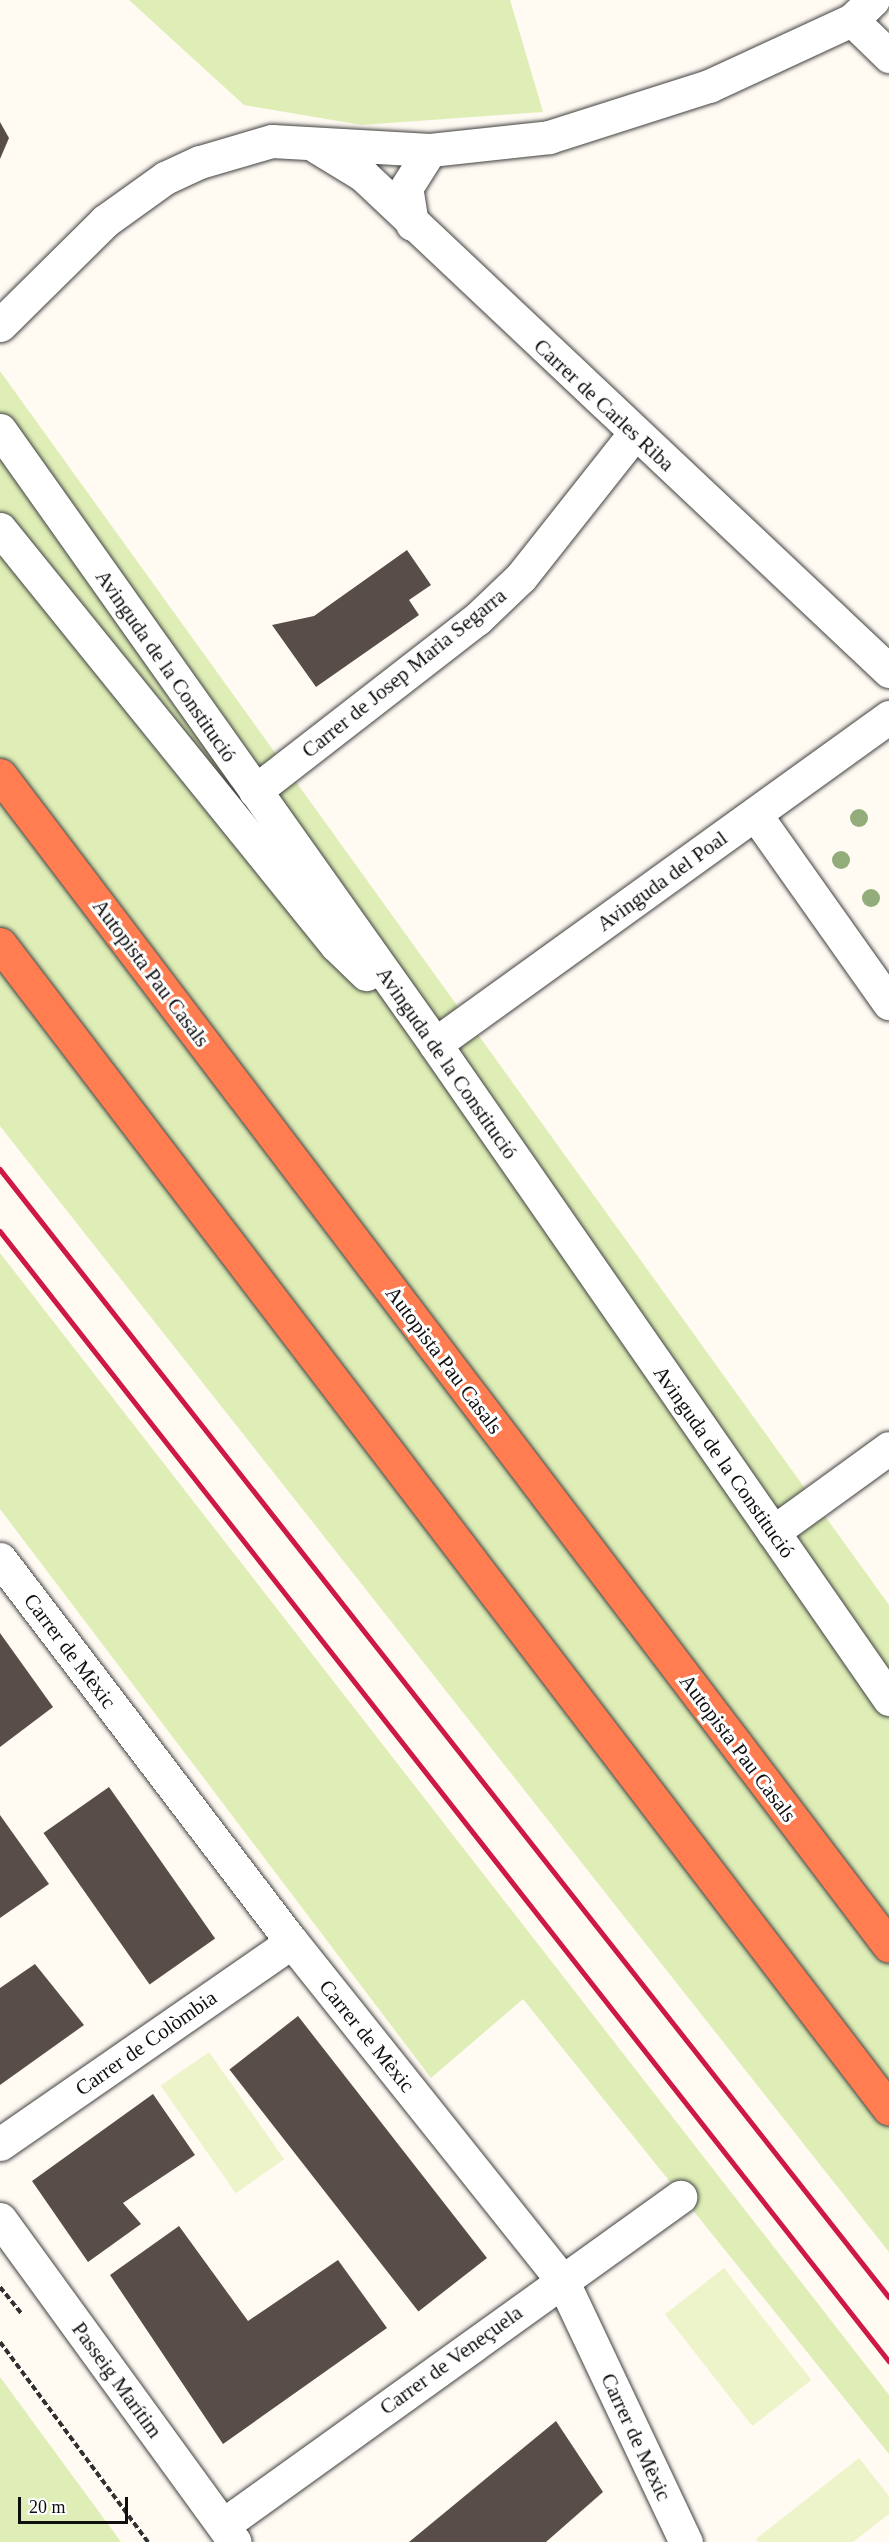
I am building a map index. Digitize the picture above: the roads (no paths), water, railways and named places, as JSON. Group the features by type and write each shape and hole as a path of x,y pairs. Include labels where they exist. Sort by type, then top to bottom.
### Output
{"highway":[{"name":"Autopista Pau Casals","path":"0,774 889,1946"},
{"path":"0,944 889,2109"}],"street":[{"path":"0,325 132,199 200,162 273,141 316,146 430,150 549,136 709,86 862,10 889,56"},
{"name":"Carrer de Carles Riba","path":"316,146 363,175 634,434 889,671"},
{"path":"412,224 406,188 430,150"},
{"name":"Avinguda de la Constitució","path":"0,430 435,1044 889,1699"},
{"name":"Carrer de Josep Maria Segarra","path":"255,791 469,625 521,577 634,434"},
{"path":"0,530 336,945 411,1011"},
{"name":"Avinguda del Poal","path":"435,1044 889,717"},
{"path":"755,814 889,1003"},
{"path":"773,1532 889,1448"},
{"name":"Carrer de Mèxic","path":"0,1558 292,1942 562,2280 686,2542"},
{"name":"Carrer de Colòmbia","path":"0,2144 292,1942"},
{"name":"Carrer de Veneçuela","path":"229,2534 562,2280 680,2197"},
{"name":"Passeig Marítim","path":"0,2218 229,2534"}],"railway":[{"path":"0,1169 889,2297"},
{"path":"0,1231 889,2361"}]}
